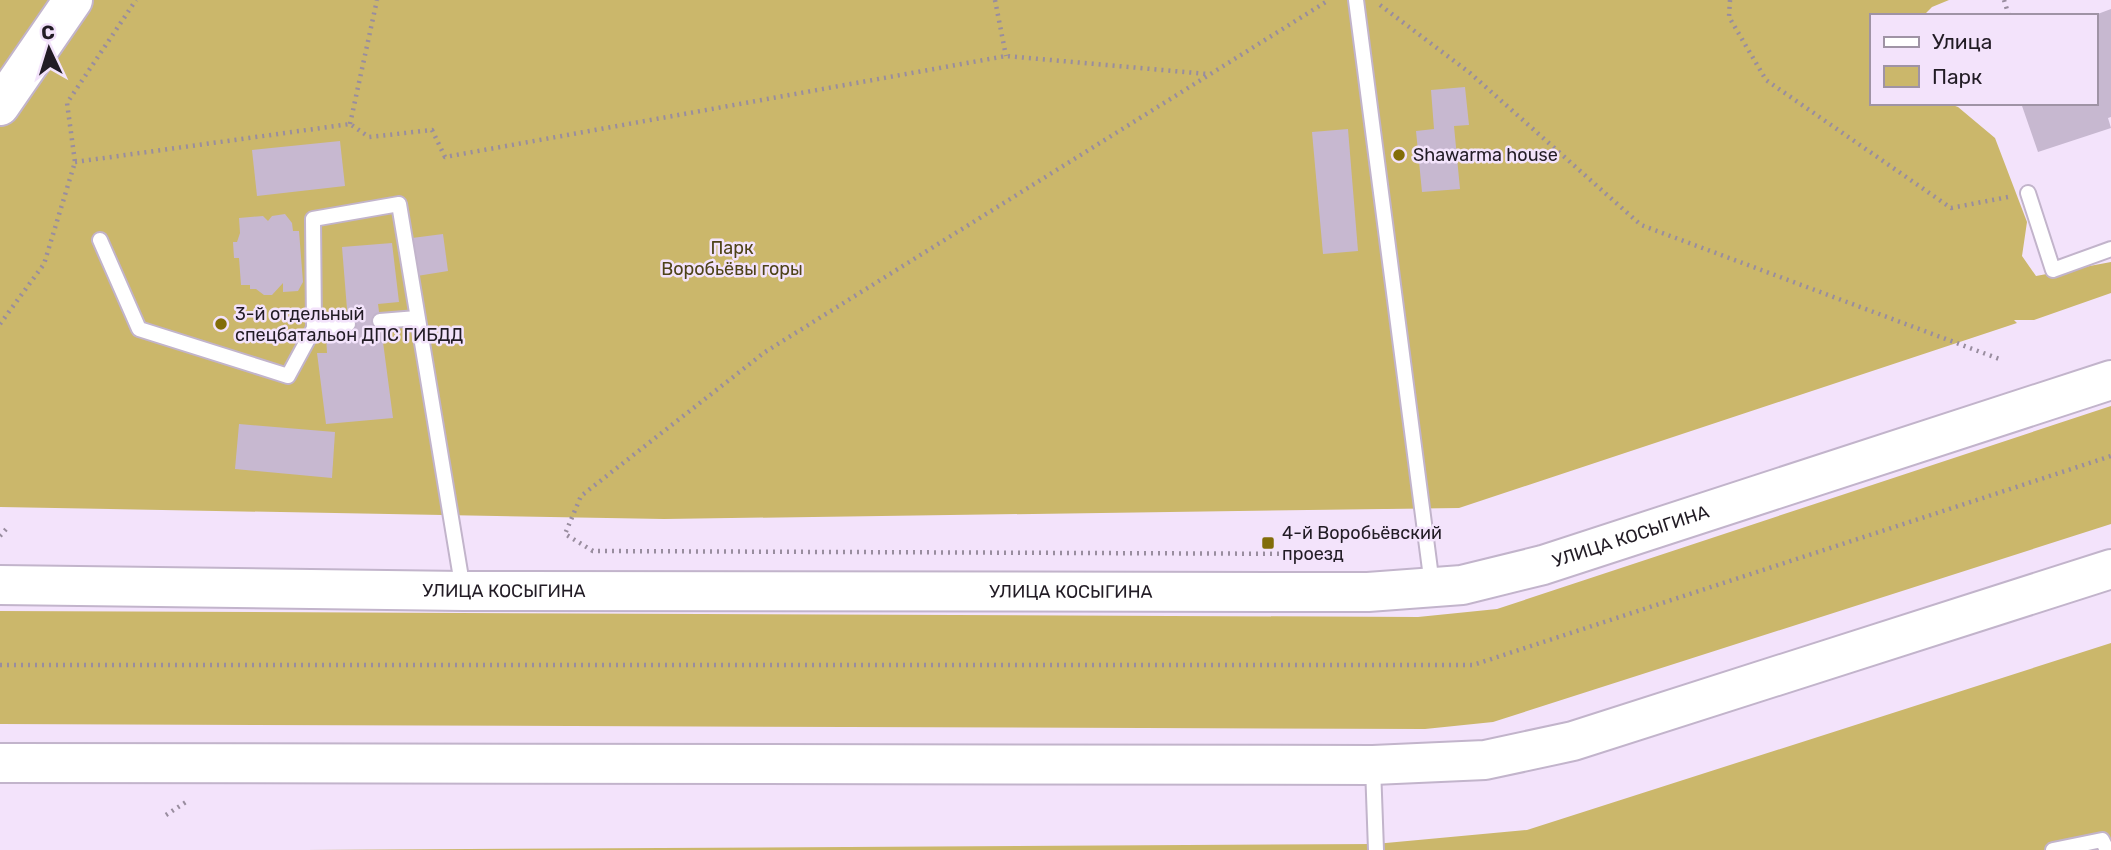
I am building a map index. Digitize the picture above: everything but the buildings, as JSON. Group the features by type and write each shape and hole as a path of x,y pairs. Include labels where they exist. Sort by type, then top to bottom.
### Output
{"main road":[{"path":"0,106 73,0"},
{"name":"УЛИЦА КОСЫГИНА","path":"0,585 463,591 1368,592 1462,585 1543,565 2111,380"},
{"path":"0,763 1444,763 1532,752 2111,569"}],"lane":[{"path":"1356,0 1432,587"},
{"path":"2028,193 2053,270 2111,249"},
{"path":"100,240 139,329 288,376 314,328 313,219 399,204 463,591"},
{"path":"380,321 417,318"},
{"path":"314,328 348,324"},
{"path":"1373,765 1376,850"},
{"path":"2053,850 2102,841 2107,850"}],"path":[{"path":"0,324 44,264 75,162 67,103 136,0"},
{"path":"349,124 377,0"},
{"path":"995,0 1006,56"},
{"path":"1329,0 765,352 581,496 565,534 593,551 1332,554"},
{"path":"1374,0 1470,73 1642,225 2002,360"},
{"path":"1730,0 1729,17 1766,80 1951,208 2028,193"},
{"path":"75,162 349,124 369,137 432,131 446,156 1006,56 1209,75"},
{"path":"0,665 1473,665 2111,456"},
{"path":"0,536 8,527"},
{"path":"166,815 198,794"}],"green space":[{"name":"Парк Воробьёвы горы","path":"0,0 1949,0 1932,7 1925,14 1870,14 1870,105 1952,105 1995,138 2027,222 2022,256 2036,276 2111,262 2111,293 2034,320 2014,320 2017,323 1459,508 664,519 0,507"},
{"path":"2111,406 2111,524 1493,722 1425,729 0,724 0,611 1418,617 1497,609"},
{"path":"2111,643 2111,850 305,850 1375,844 1527,830"}],"place":[{"name":"Shawarma house","path":"1399,155"},
{"name":"3-й отдельный спецбатальон ДПС ГИБДД","path":"221,324"},
{"name":"4-й Воробьёвский проезд","path":"1268,543"}]}
